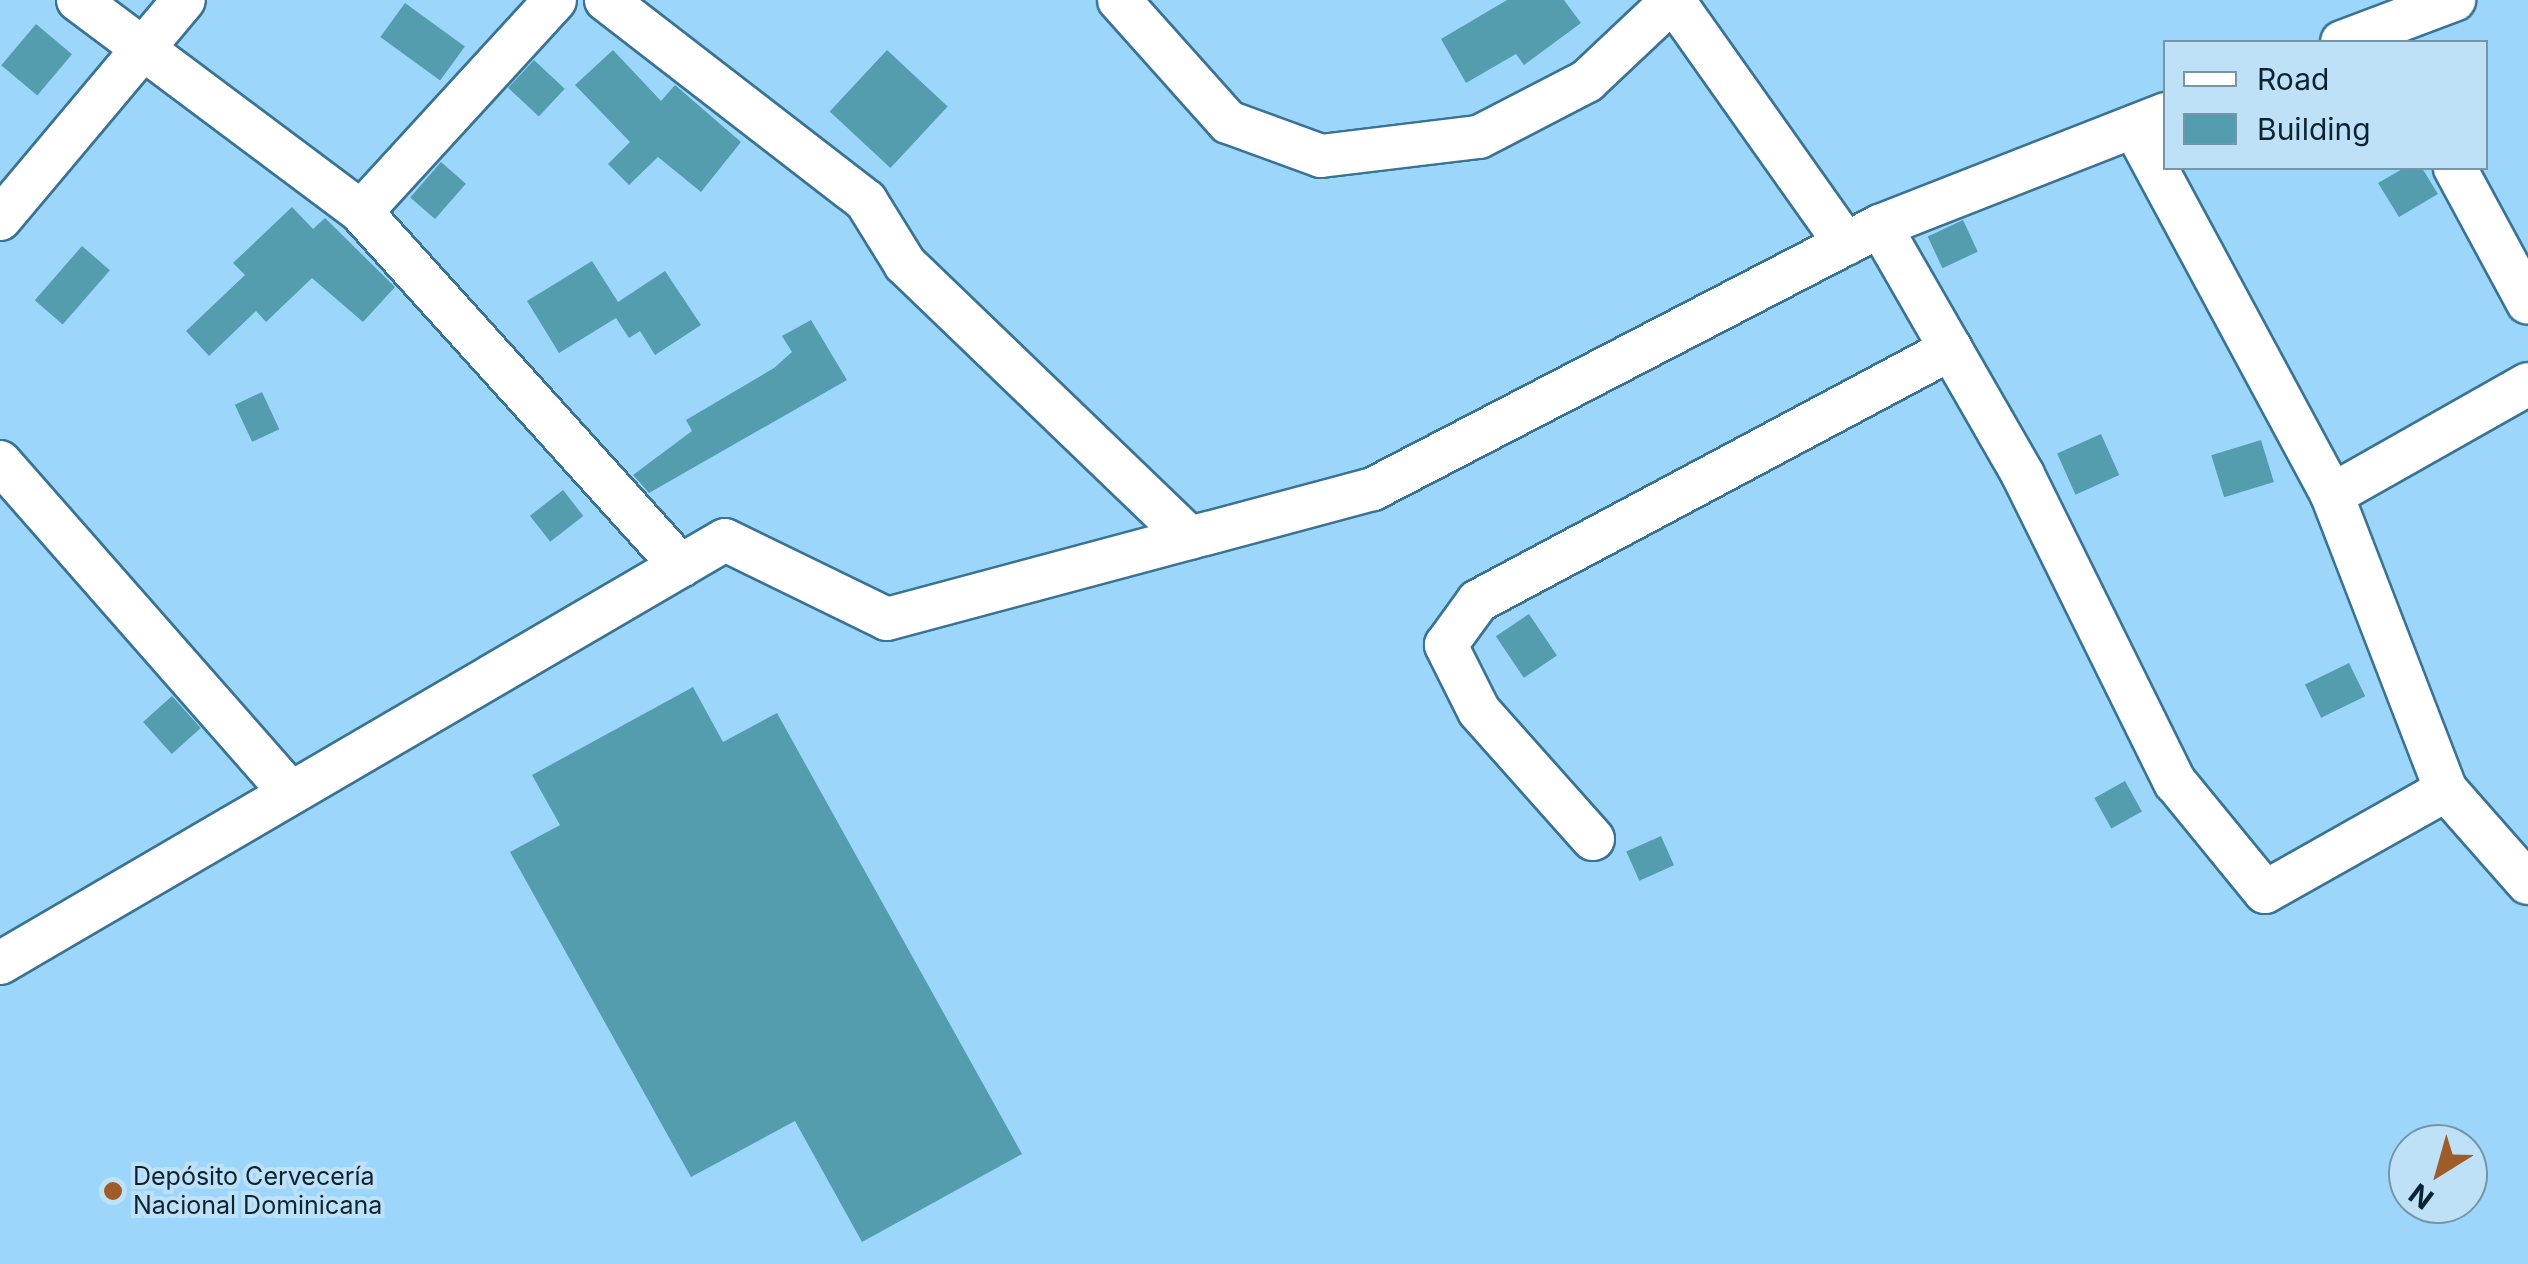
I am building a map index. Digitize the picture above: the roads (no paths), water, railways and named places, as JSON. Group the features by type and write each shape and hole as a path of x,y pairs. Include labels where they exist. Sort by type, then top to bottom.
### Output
{"street":[{"path":"78,0 360,212 681,566"},
{"path":"0,220 184,0"},
{"path":"360,212 555,0"},
{"path":"606,0 866,201 905,264 1190,538"},
{"path":"1118,0 1228,122 1321,156 1479,137 1587,81 1673,0 1951,349 2174,782 2265,892 2446,790"},
{"path":"2370,28 2454,0"},
{"path":"0,963 288,790 726,540 887,619 1374,489 1863,235 2150,121 2163,148"},
{"path":"2174,170 2332,494 2446,790 2528,883"},
{"path":"2457,170 2528,303"},
{"path":"1592,839 1479,711 1446,645 1478,601 1951,349"},
{"path":"2332,494 2528,384"},
{"path":"0,462 288,790"}],"place":[{"name":"Depósito Cervecería Nacional Dominicana","path":"113,1191"}]}
